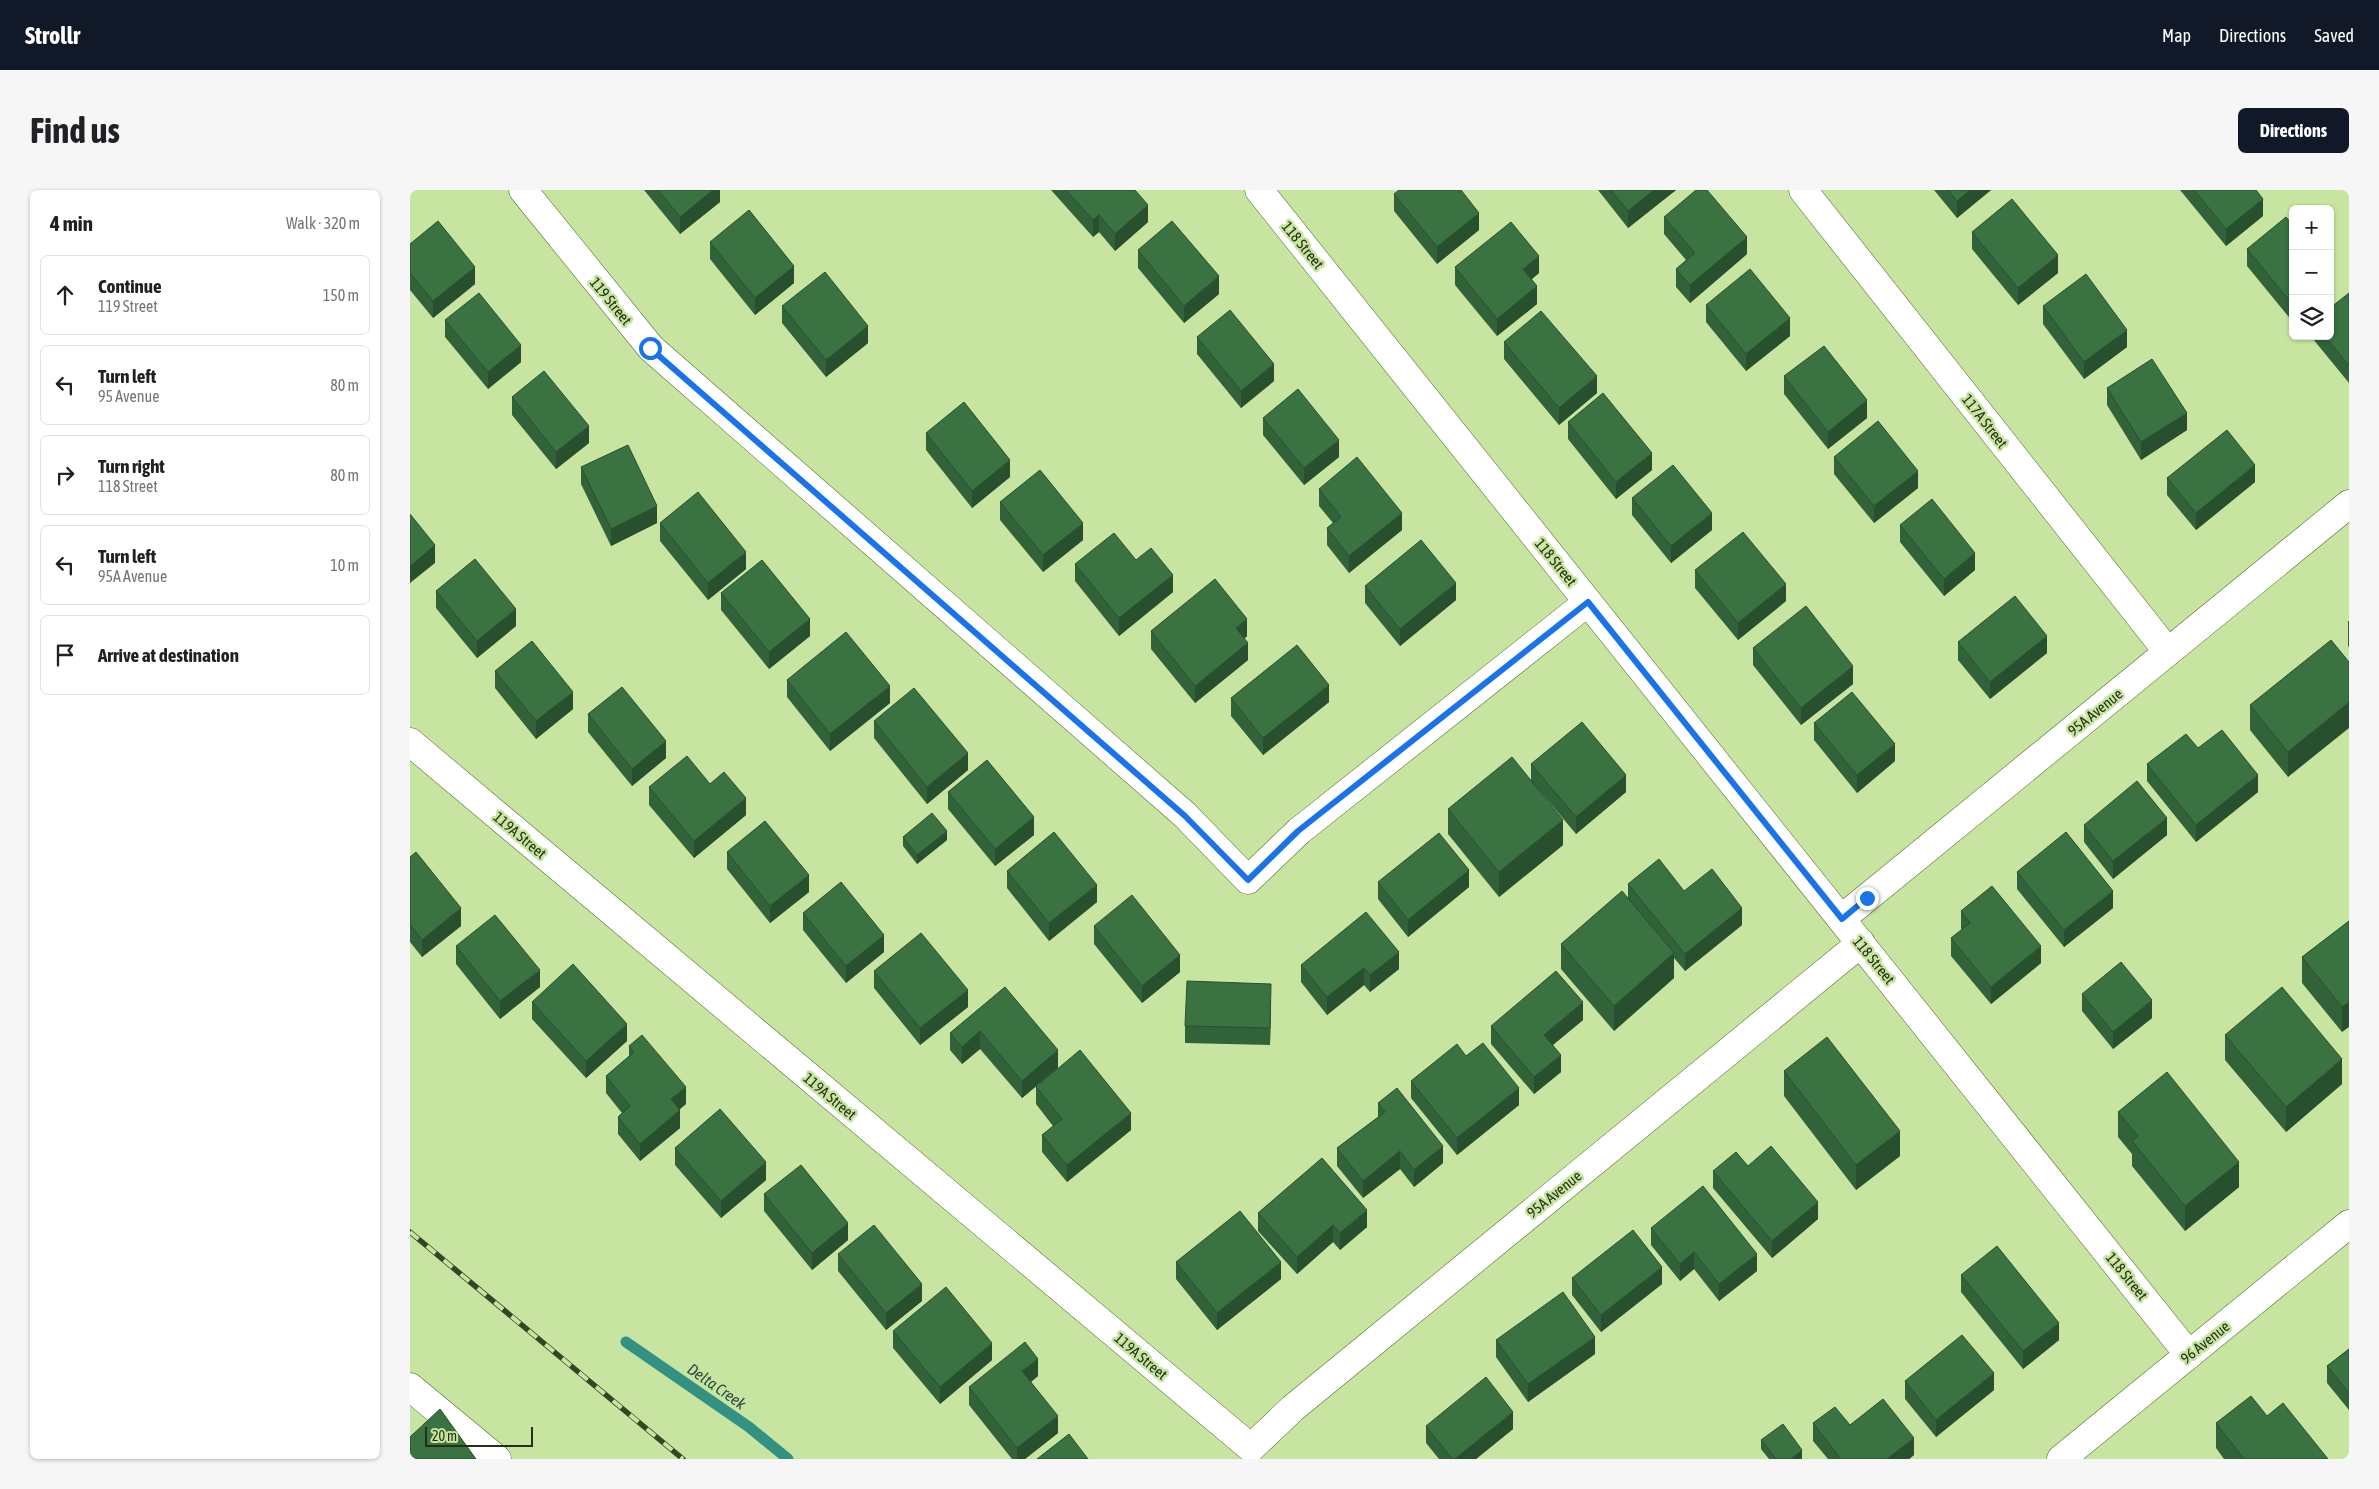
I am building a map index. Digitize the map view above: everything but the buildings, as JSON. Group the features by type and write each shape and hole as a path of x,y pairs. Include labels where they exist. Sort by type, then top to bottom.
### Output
{"street":[{"name":"119 Street","path":"523,190 650,348 1185,816 1248,880 1298,831 1588,602"},
{"name":"118 Street","path":"1259,190 2190,1355"},
{"name":"117A Street","path":"1803,190 2168,652"},
{"name":"95A Avenue","path":"1842,919 2349,504"},
{"name":"119A Street","path":"410,742 1251,1448"},
{"name":"95A Avenue","path":"1251,1448 1293,1408 1861,943"},
{"name":"96 Avenue","path":"2061,1459 2349,1224"},
{"path":"410,1387 497,1459"}],"waterway":[{"name":"Delta Creek","path":"626,1342 749,1427 788,1459"}],"railway":[{"path":"410,1232 683,1459"}],"route":[{"path":"650,348 1185,816 1248,880 1298,831 1588,602 1842,919 1867,898"}]}
